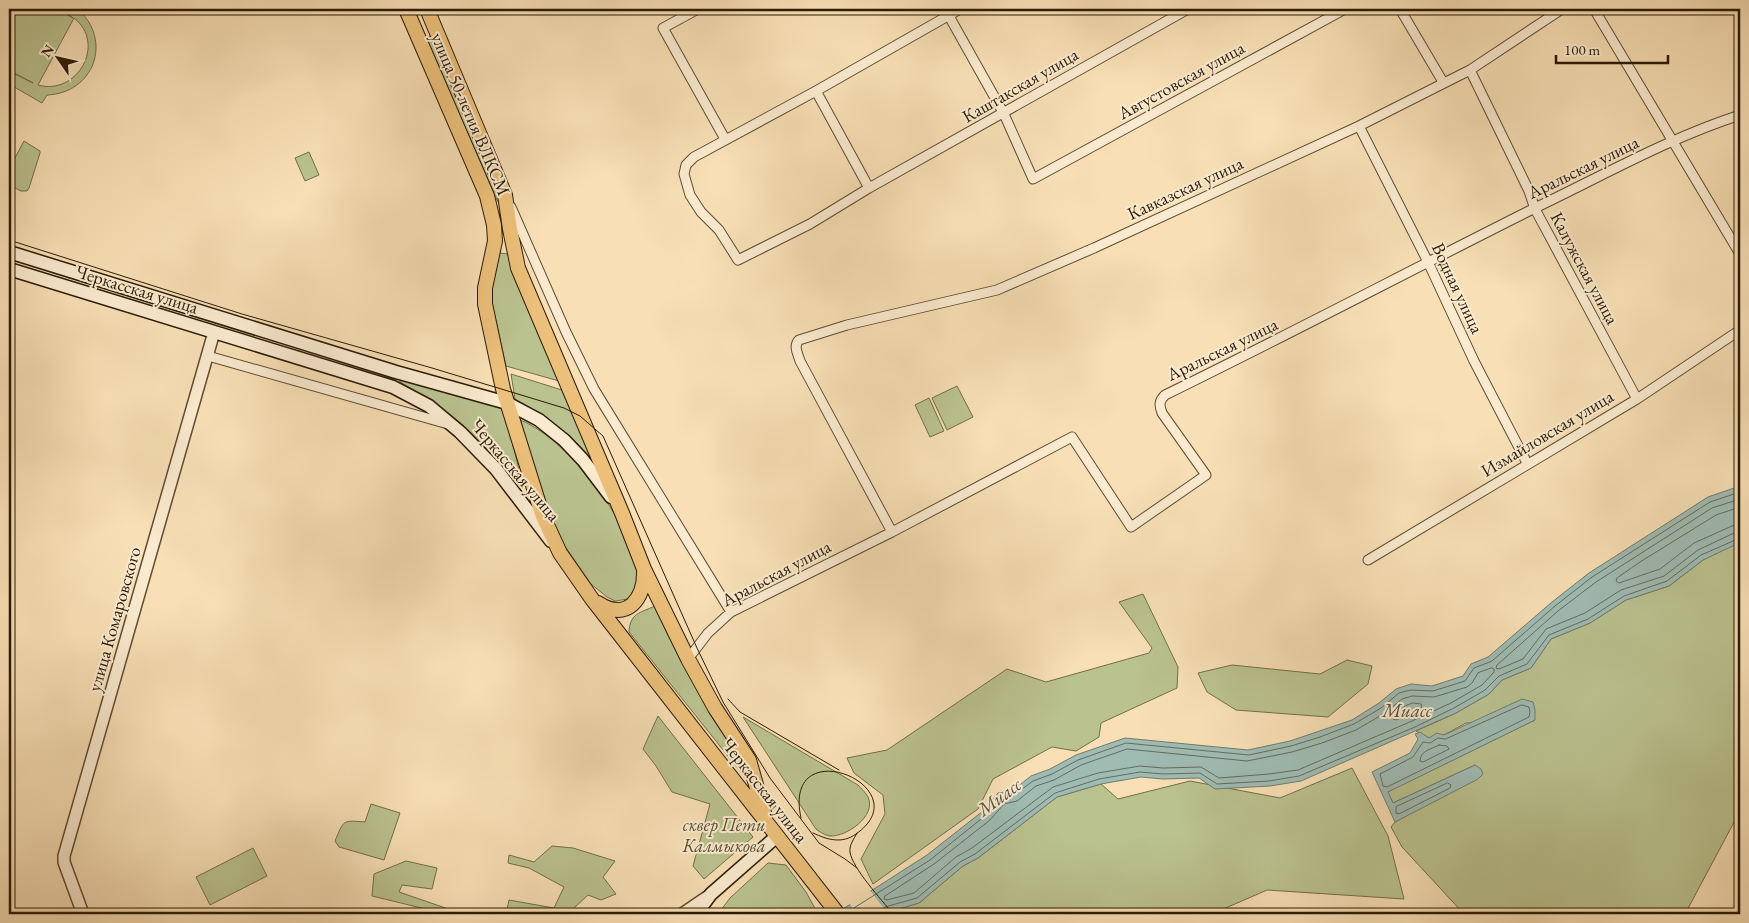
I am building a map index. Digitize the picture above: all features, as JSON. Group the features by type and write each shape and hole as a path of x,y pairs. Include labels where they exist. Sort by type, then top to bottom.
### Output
{"main road":[{"path":"408,12 427,9"},
{"name":"улица 50-летия ВЛКСМ","path":"427,9 505,195 518,268 622,513"},
{"name":"улица 50-летия ВЛКСМ","path":"408,12 487,196 494,225 495,241 485,288 485,304 507,403 542,514 560,553"},
{"name":"Черкасская улица","path":"9,252 386,369 507,403 539,420 564,440 600,480 622,513 644,569 688,659 715,708 749,760 766,821"},
{"name":"Черкасская улица","path":"9,269 393,387 429,406 454,425 496,470 560,553 592,599 838,914"},
{"path":"214,332 218,317"},
{"path":"592,599 610,610 619,611 627,608 641,594 645,583 644,569"},
{"path":"696,914 711,894 777,836"}],"street":[{"path":"698,9 663,28 725,139 816,91 947,12 960,9"},
{"name":"Каштакская улица","path":"725,139 694,157 686,165 684,174 690,195 701,212 719,230 738,260 810,224 869,188 1004,114 1188,9"},
{"name":"Августовская улица","path":"1004,114 1033,180 1345,9"},
{"path":"1400,9 1443,82"},
{"name":"Кавказская улица","path":"892,532 800,361 796,350 799,340 847,325 997,290 1094,248 1359,126 1470,70 1562,9"},
{"path":"1594,9 1740,254"},
{"path":"947,12 1004,114"},
{"name":"Калужская улица","path":"1470,70 1529,191 1535,209 1637,399"},
{"path":"816,91 869,188"},
{"name":"Аральская улица","path":"688,659 708,633 731,612 892,532 1072,437 1131,527 1206,475 1162,413 1161,400 1165,395 1672,141 1740,115"},
{"name":"Водная улица","path":"1359,126 1428,262 1474,361 1527,463"},
{"path":"505,195 566,332 594,389 731,612"},
{"name":"Измайловская улица","path":"1368,560 1527,463 1637,399 1740,330"},
{"name":"улица Комаровского","path":"82,914 64,862 64,856 214,332"},
{"path":"208,356 454,425"},
{"path":"682,914 711,894"}],"green space":[{"path":"9,9 57,9 73,18 60,9 78,9 89,22 95,36 96,50 93,63 87,75 77,85 63,92 47,95 42,103 9,84 9,71 33,83 9,70","holes":["74,18 84,29 88,41 87,54 83,65 75,75 65,83 52,86 38,85"]},
{"path":"431,36 501,201 498,202 426,38"},
{"path":"24,141 40,151 40,153 29,188 27,191 21,191 9,185 9,169"},
{"path":"309,152 319,175 305,181 295,158"},
{"path":"499,253 509,254 559,381 506,366 491,299 491,286"},
{"path":"511,374 562,390 593,460 557,426 538,412 515,399"},
{"path":"400,379 504,407 521,478 520,494 497,461 472,433 438,406 400,382"},
{"path":"957,386 973,417 947,430 932,398"},
{"path":"929,398 944,431 930,437 915,405"},
{"path":"518,419 536,428 571,457 587,475 615,515 639,569 637,582 628,599 615,601 591,584 558,536"},
{"path":"1740,541 1740,811 1685,914 1464,914 1402,847 1391,827 1395,822 1475,765 1393,803 1387,792 1535,720 1466,723 1444,735 1429,738 1416,731 1456,713 1489,694 1502,680 1531,668 1551,639 1590,623 1626,600 1669,586 1703,560"},
{"path":"1143,594 1178,667 1177,688 1101,723 1099,737 1076,751 1052,747 993,779 978,809 873,884 861,859 885,814 883,795 854,773 847,758 887,750 1007,669 1046,682 1149,653 1152,648 1119,602"},
{"path":"655,606 728,740 776,806 771,810 629,632 631,621 637,614"},
{"path":"1347,660 1372,666 1368,684 1328,717 1236,710 1207,692 1198,673 1232,665 1320,674"},
{"name":"сквер Пети Калмыкова","path":"658,716 753,837 704,879 693,866 710,804 672,792 643,749"},
{"path":"743,717 858,785 867,795 870,804 864,818 851,829 837,835 828,836 816,829"},
{"path":"1352,768 1388,836 1404,899 1267,890 1212,914 937,914 935,912 936,914 897,914 894,910 919,903 963,866 978,858 1057,797 1101,784 1118,799 1190,781 1280,798"},
{"path":"371,804 400,813 384,860 339,847 335,841 342,825 345,823 352,821 365,822"},
{"path":"552,846 573,848 615,861 603,877 616,894 601,900 588,895 574,908 562,914 506,914 509,900 554,908 564,887 529,868 508,863 509,855 534,862"},
{"path":"253,848 267,876 210,905 196,877"},
{"path":"406,861 437,868 432,889 402,885 399,892 463,914 446,914 372,896 374,874"},
{"path":"768,863 786,865 806,892 818,914 718,914 730,898"}],"water":[{"name":"Миасс","path":"1740,486 1739,543 1703,560 1669,586 1626,600 1590,623 1551,639 1531,668 1502,680 1489,694 1456,713 1301,781 1270,786 1215,789 1199,778 1163,779 1141,777 1101,784 1057,797 978,858 963,866 919,903 881,914 835,914 927,855 983,811 998,793 1012,791 1031,776 1050,769 1076,755 1125,738 1248,750 1290,741 1352,720 1379,703 1396,689 1411,684 1432,686 1463,676 1471,664 1488,657 1589,573 1708,497"},
{"path":"1522,699 1533,702 1535,720 1388,792 1393,803 1475,765 1481,769 1483,774 1478,779 1395,822 1372,772 1410,753 1418,739 1415,734 1420,732 1429,738 1437,733 1444,735"}],"pier":[{"path":"869,889 888,914 857,914 849,903"}],"tram line":[{"path":"9,240 242,314 564,408 580,416 603,436 723,702 770,778 819,843 857,868"},
{"path":"728,699 740,712 839,770"},
{"path":"801,818 800,791 811,776 827,771 846,775 863,785 873,799 872,816 856,834 845,839 835,840 813,833"},
{"path":"857,833 850,847 852,859 862,875 893,914"}]}
